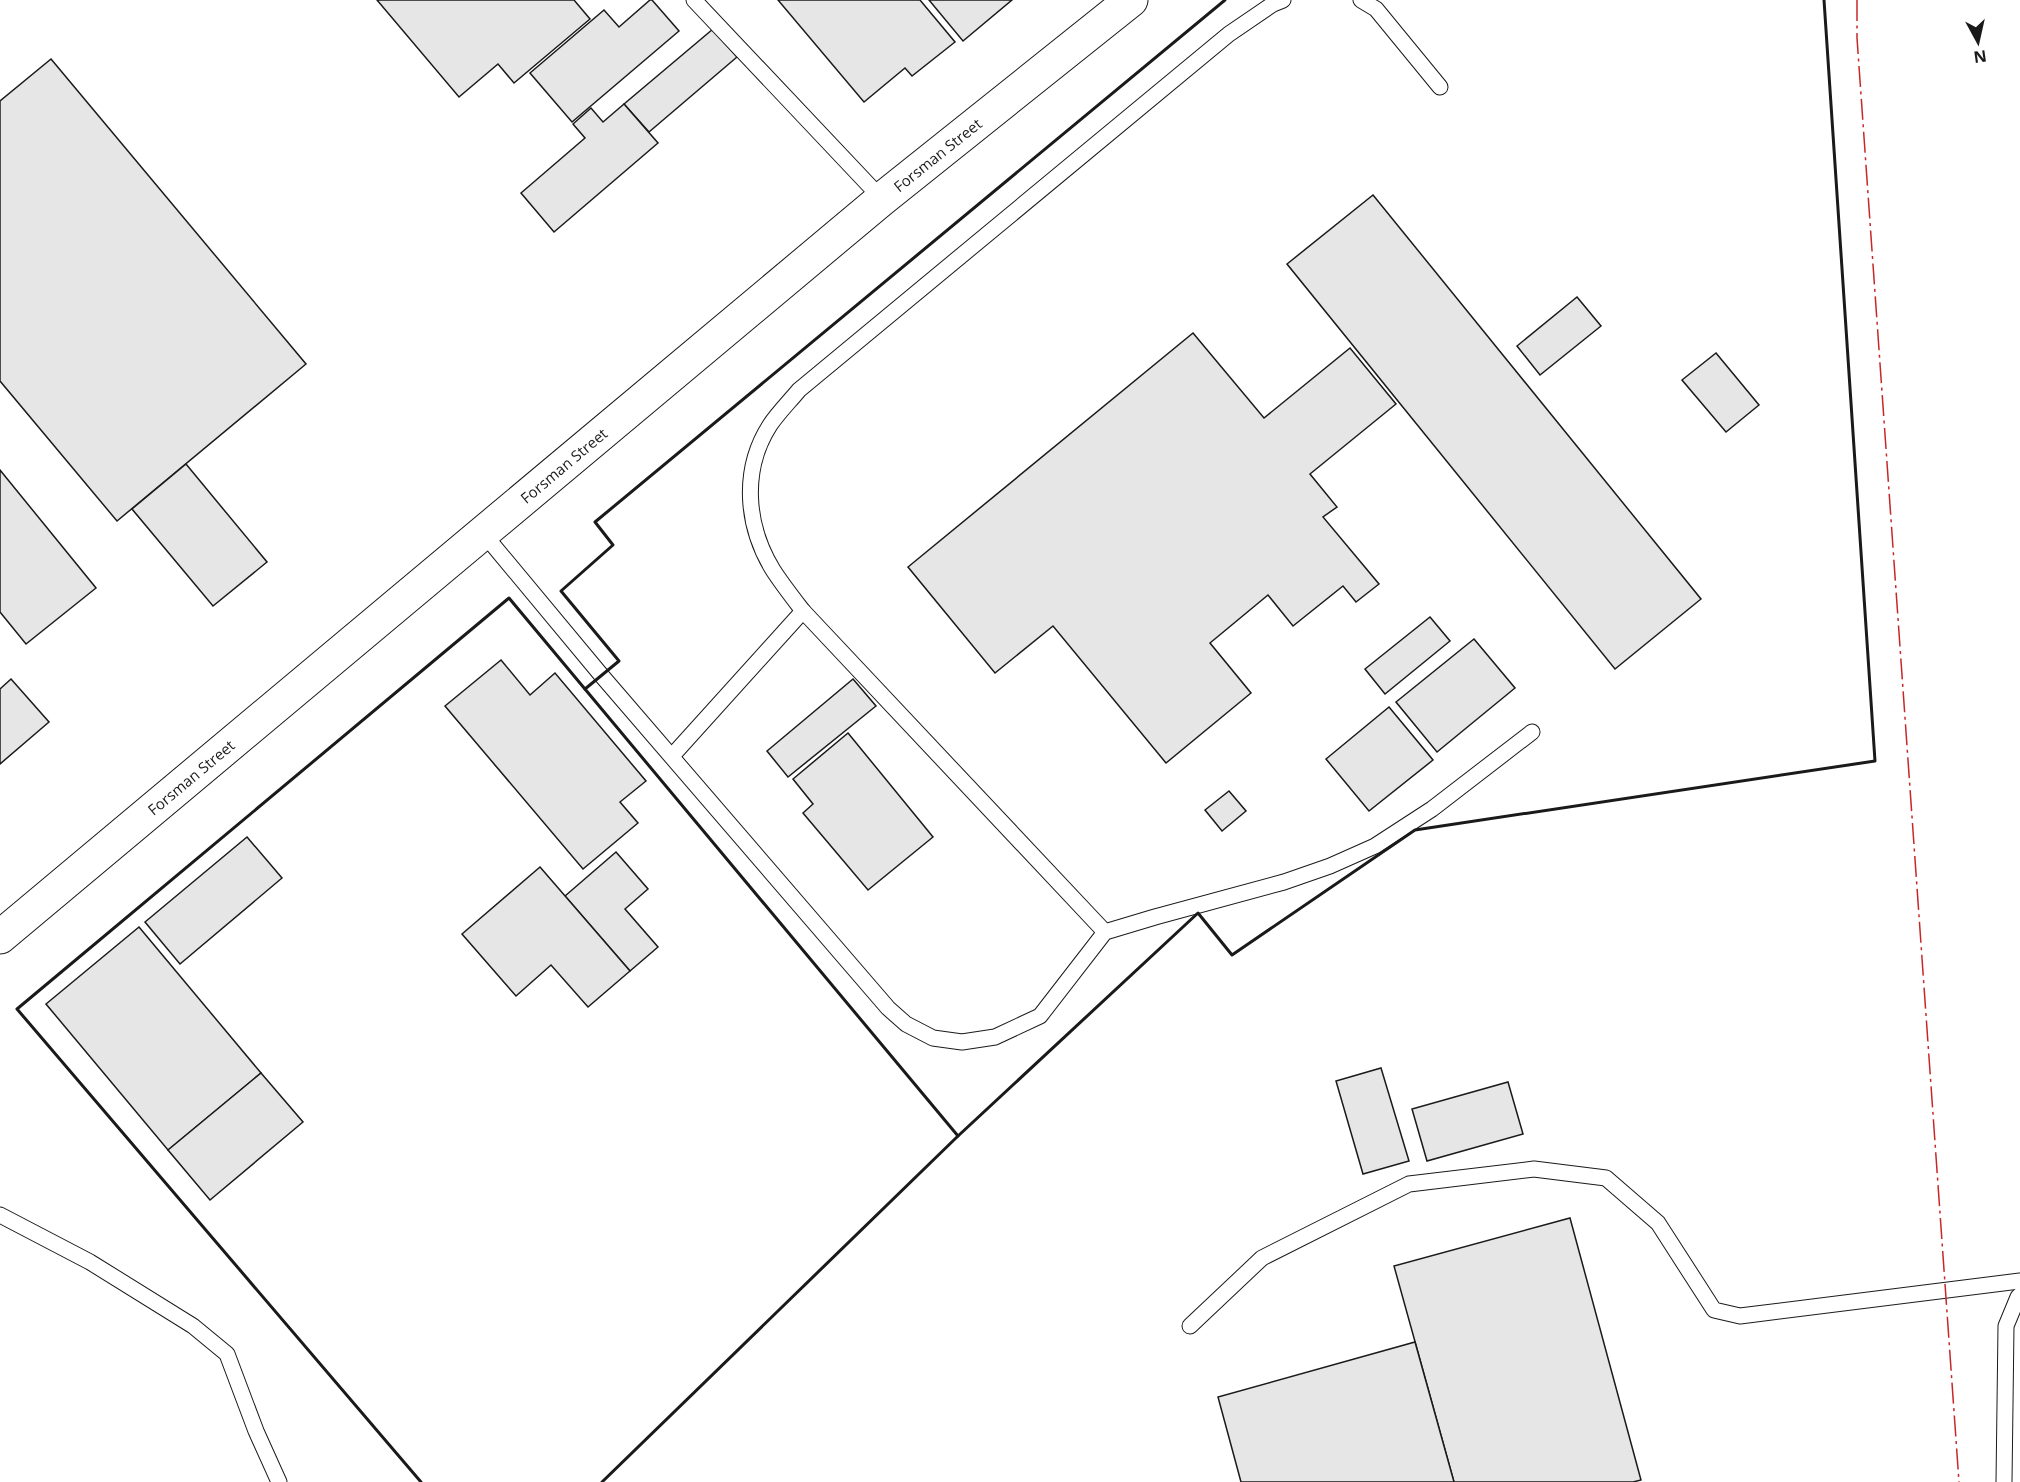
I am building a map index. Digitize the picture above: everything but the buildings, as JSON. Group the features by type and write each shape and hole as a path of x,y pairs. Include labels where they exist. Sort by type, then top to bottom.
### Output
{"street":[{"name":"Forsman Street","path":"0,937 882,199 1131,0"}],"lane":[{"path":"693,0 882,199"},
{"path":"1106,932 803,612 772,569 759,543 752,518 750,486 754,457 770,425 799,390 1229,34 1273,4 1283,0"},
{"path":"1361,0 1376,9 1440,87"},
{"path":"483,533 602,676 888,1008 906,1024 933,1038 962,1042 995,1037 1040,1016 1106,932 1284,882 1330,866 1375,846 1432,809 1532,732"},
{"path":"672,756 803,612"},
{"path":"1190,1326 1262,1258 1409,1184 1534,1169 1606,1178 1658,1223 1714,1310 1740,1316 2020,1281"},
{"path":"0,1215 90,1262 193,1326 227,1354 256,1431 279,1482"},
{"path":"2004,1482 2006,1326 2020,1296"}],"wall":[{"path":"585,689 619,661 561,591 613,545 595,522 1225,0"},
{"path":"958,1136 1198,913 1232,955 1415,830 1875,761 1824,0"},
{"path":"421,1482 17,1009 509,598 958,1136 602,1482"}],"power":[{"path":"1857,0 1857,38 1959,1482"}]}
